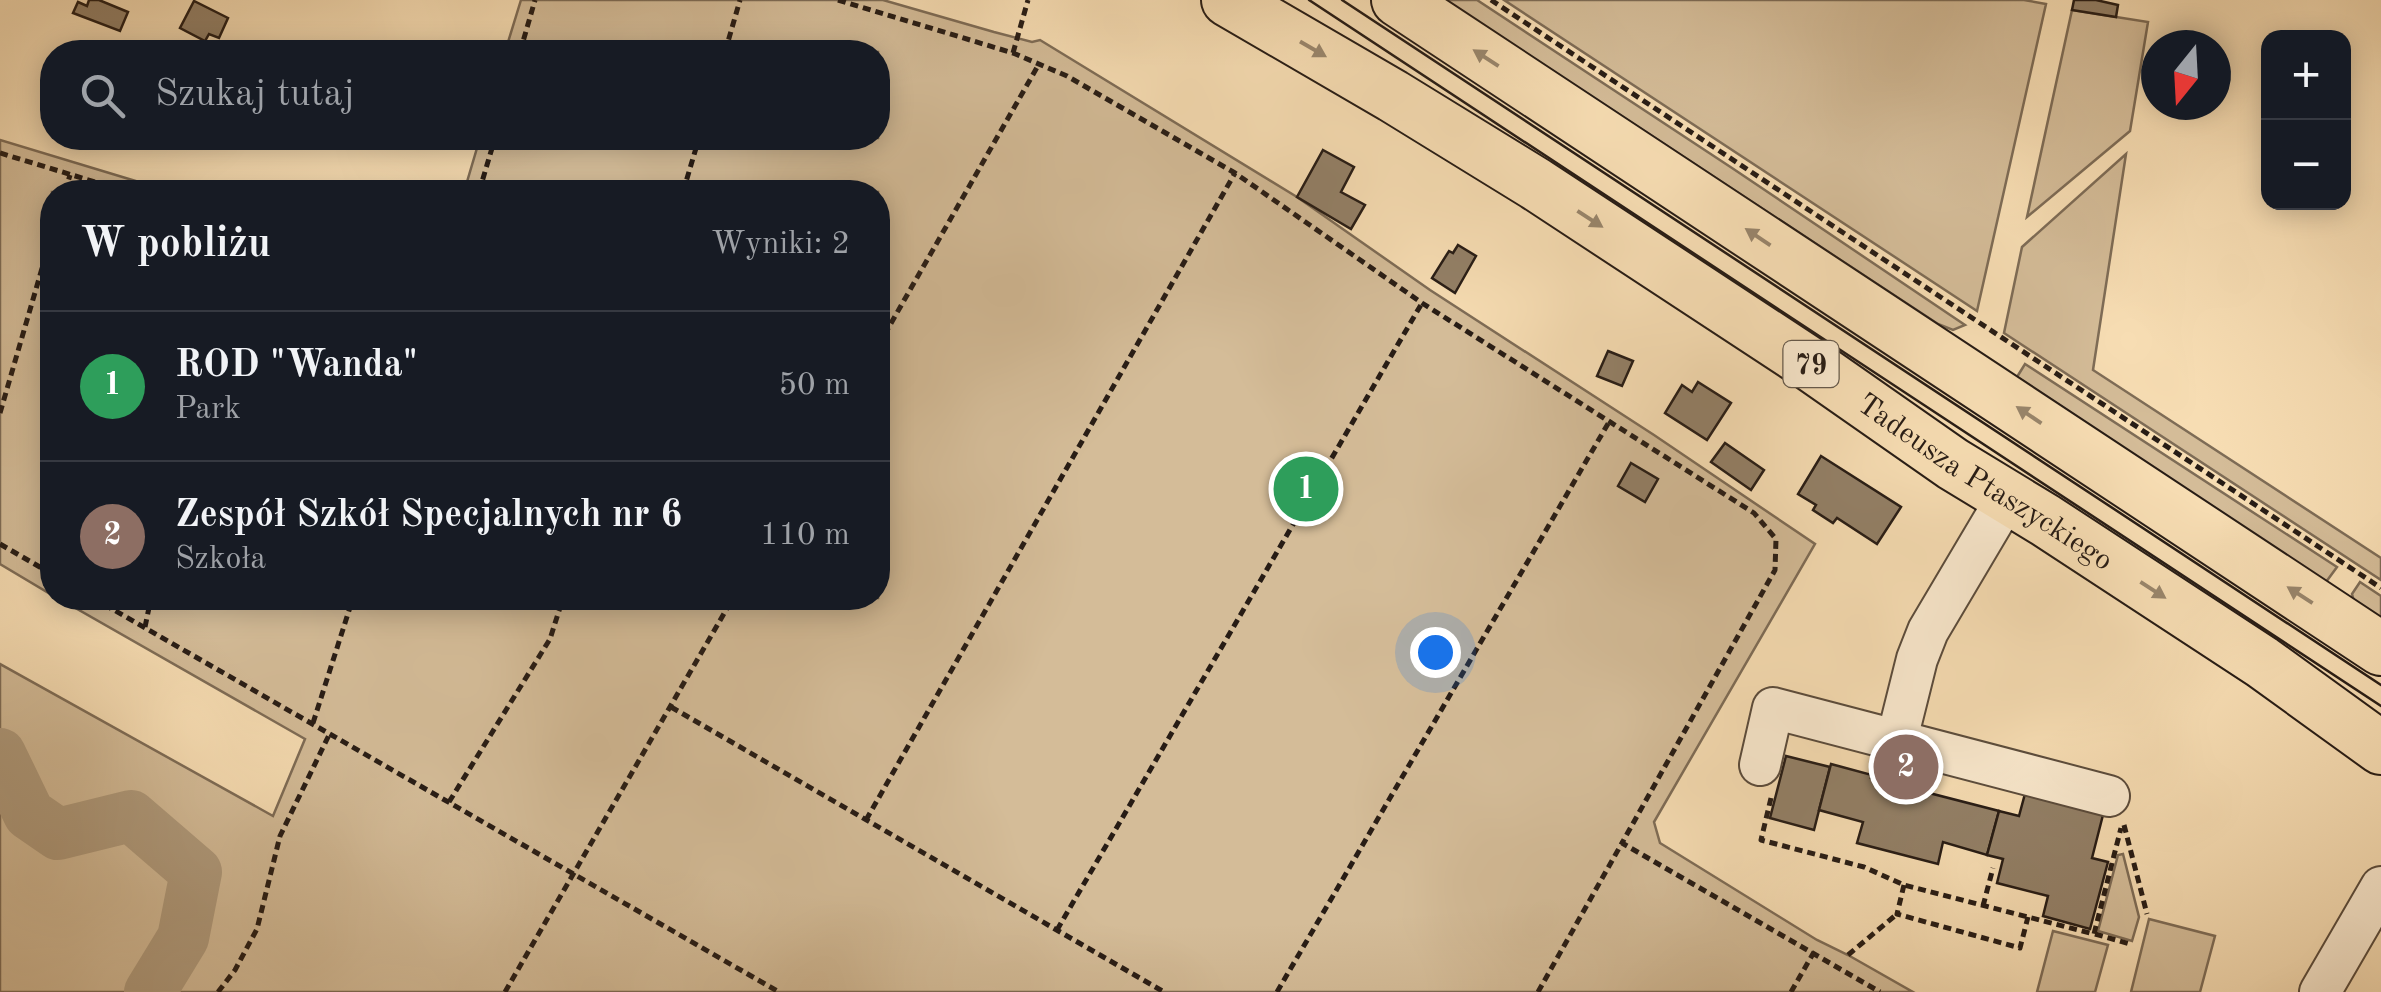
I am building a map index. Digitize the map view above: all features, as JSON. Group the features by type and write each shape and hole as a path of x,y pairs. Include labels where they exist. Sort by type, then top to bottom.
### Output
{"main road":[{"name":"Tadeusza Ptaszyckiego","path":"1228,0 1522,174 1954,464 2262,662 2381,748"},
{"name":"79","path":"1398,0 2381,649"}],"lane":[{"path":"1897,739 1917,658 1928,631 2008,496"},
{"path":"1760,764 1773,708 2109,796"},
{"path":"2320,992 2381,887"}],"path":[{"path":"523,40 535,0"},
{"path":"728,40 740,0"},
{"path":"838,0 1013,53 1066,76 1234,173 1422,303 1754,513 1776,538 1775,570 1538,992"},
{"path":"1013,53 1028,0"},
{"path":"1491,0 2381,588"},
{"path":"890,325 1040,64"},
{"path":"483,180 491,150"},
{"path":"687,180 696,150"},
{"path":"0,153 87,180"},
{"path":"866,820 1234,173"},
{"path":"68,180 70,175"},
{"path":"0,412 40,275"},
{"path":"1056,930 1422,303"},
{"path":"1276,992 1609,422"},
{"path":"0,544 40,567"},
{"path":"114,610 779,992"},
{"path":"144,627 148,610"},
{"path":"313,724 349,610"},
{"path":"449,802 550,639 559,610"},
{"path":"505,992 726,610"},
{"path":"671,707 1164,992"},
{"path":"218,992 257,929 280,836 330,733"},
{"path":"1760,764 1778,770 1761,840 1864,867 1904,884 2130,944"},
{"path":"2094,934 2123,821 2147,914"},
{"path":"1622,843 1880,992"},
{"path":"1983,906 1993,868"},
{"path":"1848,955 1897,914 1904,884"},
{"path":"1897,914 2020,948 2028,918"},
{"path":"1791,992 1814,952"}],"shaded area":[{"path":"521,0 883,0 1032,42 1040,40 1297,197 1430,290 1815,544 1654,822 1660,843 1817,940 1913,992 0,992 0,664 273,816 305,739 79,610 890,610 890,180 468,180 476,150 890,150 890,40 509,40"},
{"path":"1445,0 1477,0 1965,325 1953,330 1938,324"},
{"path":"1504,0 2024,0 2046,4 1977,311"},
{"path":"2072,10 2148,22 2147,30 2141,30 2141,64 2130,131 2027,217"},
{"path":"0,140 132,180 40,180 40,588 0,564"},
{"path":"2126,154 2093,370 2381,558 2381,580 2004,333 2022,247"},
{"path":"2025,364 2337,567 2326,582 2017,377"},
{"path":"2360,582 2381,596 2381,618 2354,601 2352,594"},
{"path":"2123,854 2139,917 2132,941 2098,931 2118,855"},
{"path":"2149,919 2215,936 2200,992 2131,992"},
{"path":"2053,931 2108,945 2095,992 2037,992"}],"building":[{"path":"89,0 128,12 120,31 73,13 78,2 87,6"},
{"path":"2074,0 2118,5 2116,17 2072,10"},
{"path":"194,1 228,18 219,38 209,34 203,40 180,28"},
{"path":"1323,150 1354,167 1341,192 1365,205 1351,229 1297,197"},
{"path":"1458,245 1476,256 1455,293 1432,278 1449,251 1453,253"},
{"path":"1608,351 1633,361 1622,386 1597,376"},
{"path":"1698,382 1731,403 1707,440 1665,413 1682,385 1692,392"},
{"path":"1725,443 1764,470 1751,490 1711,462"},
{"path":"1821,456 1901,507 1877,544 1837,518 1833,523 1813,510 1816,505 1798,494"},
{"path":"1631,463 1658,479 1645,502 1618,486"},
{"path":"1786,756 1830,767 1814,830 1770,818"},
{"path":"1831,764 1999,811 1987,855 1943,842 1938,864 1857,843 1863,822 1819,810"},
{"path":"2026,790 2104,811 2092,858 2108,862 2090,929 2043,916 2048,896 1997,883 2003,859 1987,855 1999,811 2019,816"}],"waterway":[{"path":"0,754 29,814 58,834 131,816 196,872 183,938 150,992"}],"tram line":[{"path":"1309,0 2381,706"},
{"path":"1342,0 2381,685"}],"place":[{"name":"ROD \"Wanda\"","path":"1306,489"},
{"name":"Zespół Szkół Specjalnych nr 6","path":"1906,767"}]}
